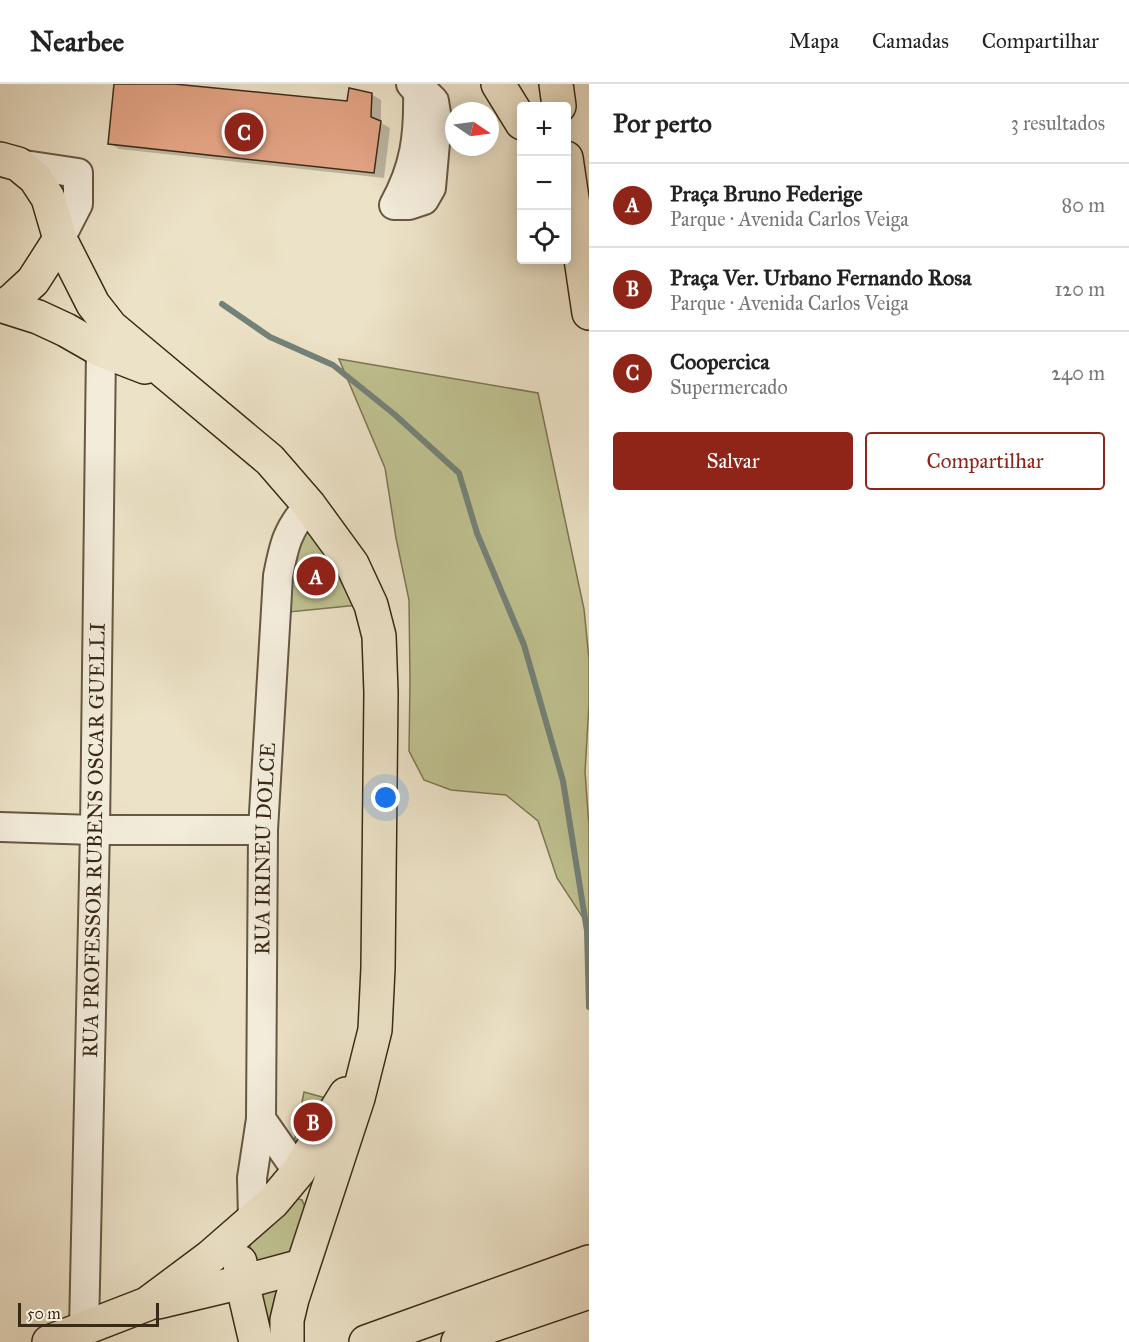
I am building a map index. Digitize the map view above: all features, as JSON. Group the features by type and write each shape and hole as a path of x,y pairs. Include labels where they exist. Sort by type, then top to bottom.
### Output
{"main road":[{"path":"498,84 517,115"},
{"path":"556,84 558,102"},
{"path":"9,162 35,177 48,198 60,238 93,304 111,327 270,460 309,505 352,564 371,604 379,636 381,704 378,968 375,1030 358,1098 302,1266 287,1320 287,1342"},
{"path":"571,187 587,304"},
{"path":"3,305 33,281 60,238"},
{"path":"571,254 587,304"},
{"path":"3,305 38,317 100,350 170,376"},
{"path":"147,1304 210,1257 273,1202 298,1172 347,1092 366,1068"},
{"path":"298,1172 323,1200"},
{"path":"253,1218 242,1241 239,1260 256,1342"},
{"path":"458,1342 568,1290 589,1262"},
{"path":"50,1342 147,1304 302,1266"},
{"path":"366,1342 568,1290"}],"street":[{"name":"RUA PROFESSOR RUBENS OSCAR GUELLI","path":"84,1329 95,830 100,350"},
{"name":"RUA IRINEU DOLCE","path":"253,1218 252,1178 261,1119 263,830 278,576 285,542 298,518 309,505"},
{"path":"0,827 95,830 263,830"},
{"path":"261,1119 298,1172"}],"green space":[{"path":"339,359 538,393 584,609 589,659 585,772 589,826 589,927 557,878 538,821 506,795 451,790 424,780 409,751 409,600 385,468"},
{"path":"308,523 358,605 289,612 294,546"},
{"path":"304,1092 333,1100 304,1153 294,1143"},
{"path":"291,1197 302,1200 307,1212 291,1251 275,1263 258,1262 249,1253 251,1241"},
{"path":"284,1279 266,1336 252,1288"}],"building":[{"path":"114,84 174,84 347,101 349,88 372,93 371,117 381,121 374,173 108,144"}],"waterway":[{"path":"222,304 270,337 333,365 394,414 459,473 477,533 524,645 563,781 587,931 589,1007"}],"place":[{"name":"Coopercica","path":"244,132"},
{"name":"Praça Bruno Federige","path":"316,576"},
{"name":"Praça Ver. Urbano Fernando Rosa","path":"313,1122"}]}
